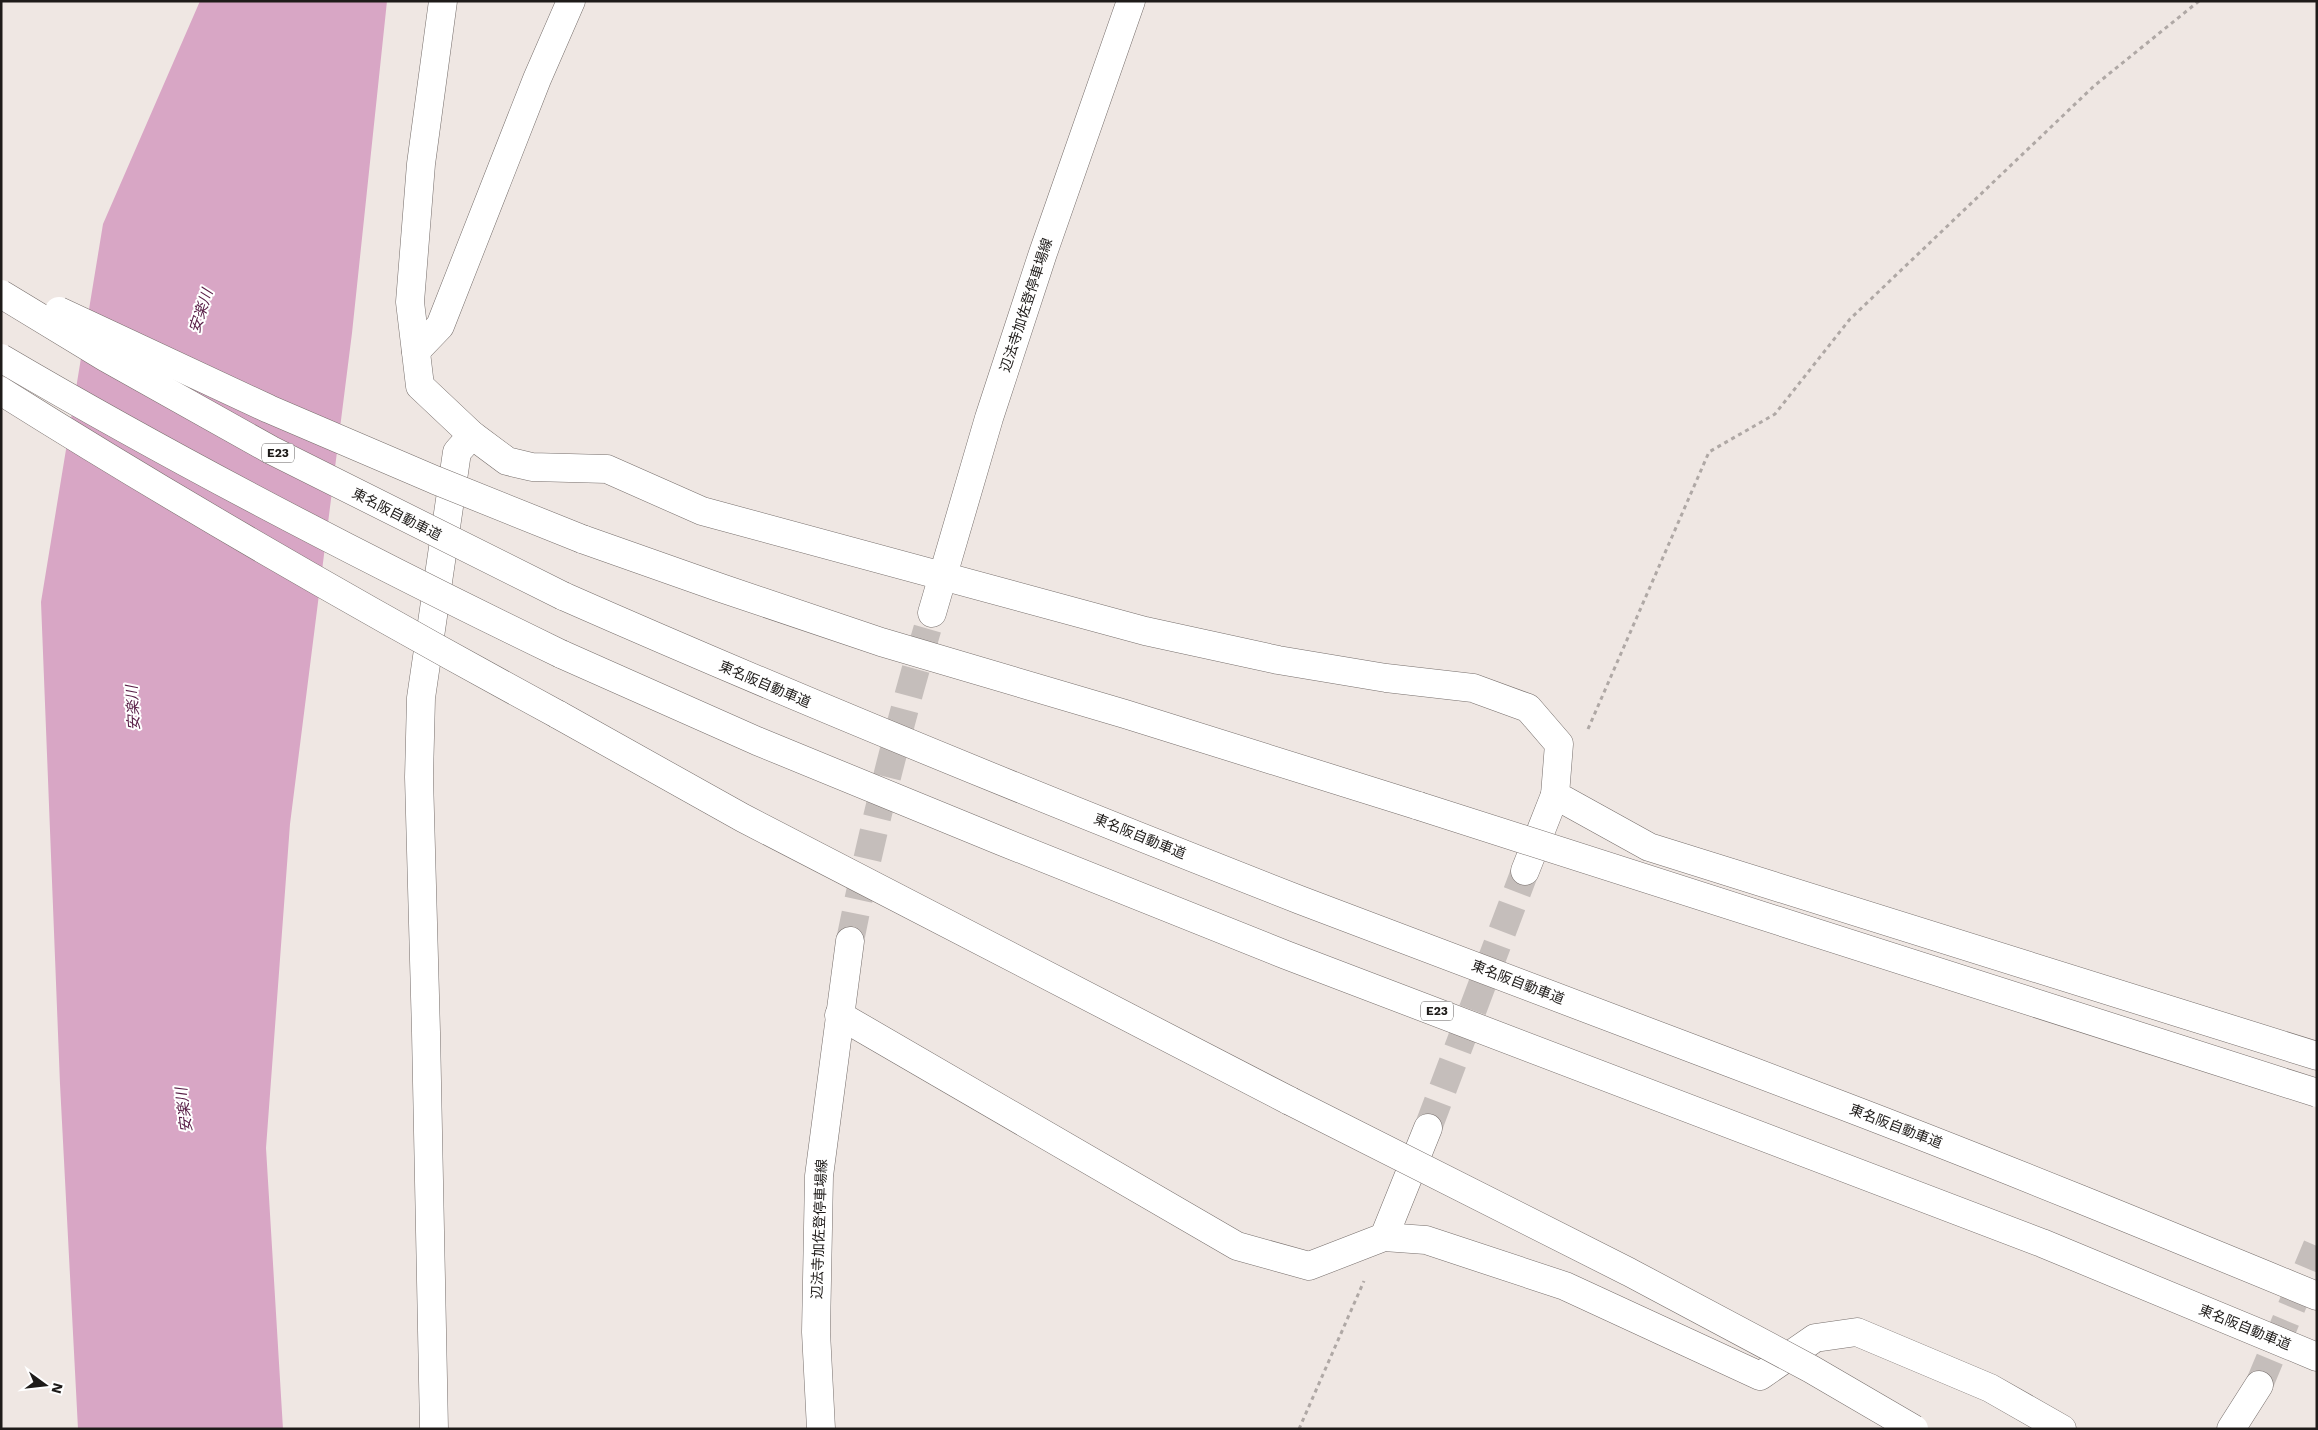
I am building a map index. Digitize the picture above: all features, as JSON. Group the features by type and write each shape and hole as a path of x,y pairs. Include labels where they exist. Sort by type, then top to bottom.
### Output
{"main road":[{"path":"443,1 421,164 410,302 420,386 472,435 507,461 532,467 607,470 702,511 942,578 1145,631 1278,660 1386,678 1473,688 1528,708 1558,744 1555,795 1525,871"},
{"path":"416,352 440,326 537,79 570,1"},
{"name":"辺法寺加佐登停車場線","path":"932,613 989,418 1043,253 1131,1"},
{"path":"1,284 269,409 435,480 582,538 721,588 881,642 1125,714 1420,806 2317,1093"},
{"name":"東名阪自動車道","path":"1,294 105,357 271,450 563,596 771,688 1302,901 1836,1103 2063,1192 2317,1296"},
{"name":"東名阪自動車道","path":"1,358 95,413 256,501 416,583 561,654 757,741 1010,845 1286,954 2042,1243 2317,1357"},
{"path":"1,391 88,446 411,635 557,714 751,823 1290,1101 1629,1272 1811,1369 1914,1429"},
{"path":"434,1429 418,777 421,698 457,452 472,435"},
{"path":"1555,795 1649,847 2317,1056"},
{"name":"辺法寺加佐登停車場線","path":"821,1429 816,1332 819,1176 850,941"},
{"path":"839,1016 1236,1246 1309,1266 1384,1237 1426,1240 1565,1286 1760,1376 1815,1338 1857,1332 1990,1388 2062,1429"},
{"path":"1384,1237 1428,1128"},
{"path":"2231,1429 2259,1384"}],"path":[{"path":"1558,744 1580,747 1709,452 1775,414 1850,319 2094,86 2199,1"},
{"path":"1299,1429 1384,1237"}],"water":[{"name":"安楽川","path":"200,1 387,1 352,333 290,824 266,1148 283,1429 78,1429 60,1084 41,602 103,224"}],"tunnel":[{"path":"850,941 887,776 932,613"},
{"path":"1428,1128 1525,871"},
{"path":"2259,1385 2317,1246"}]}
